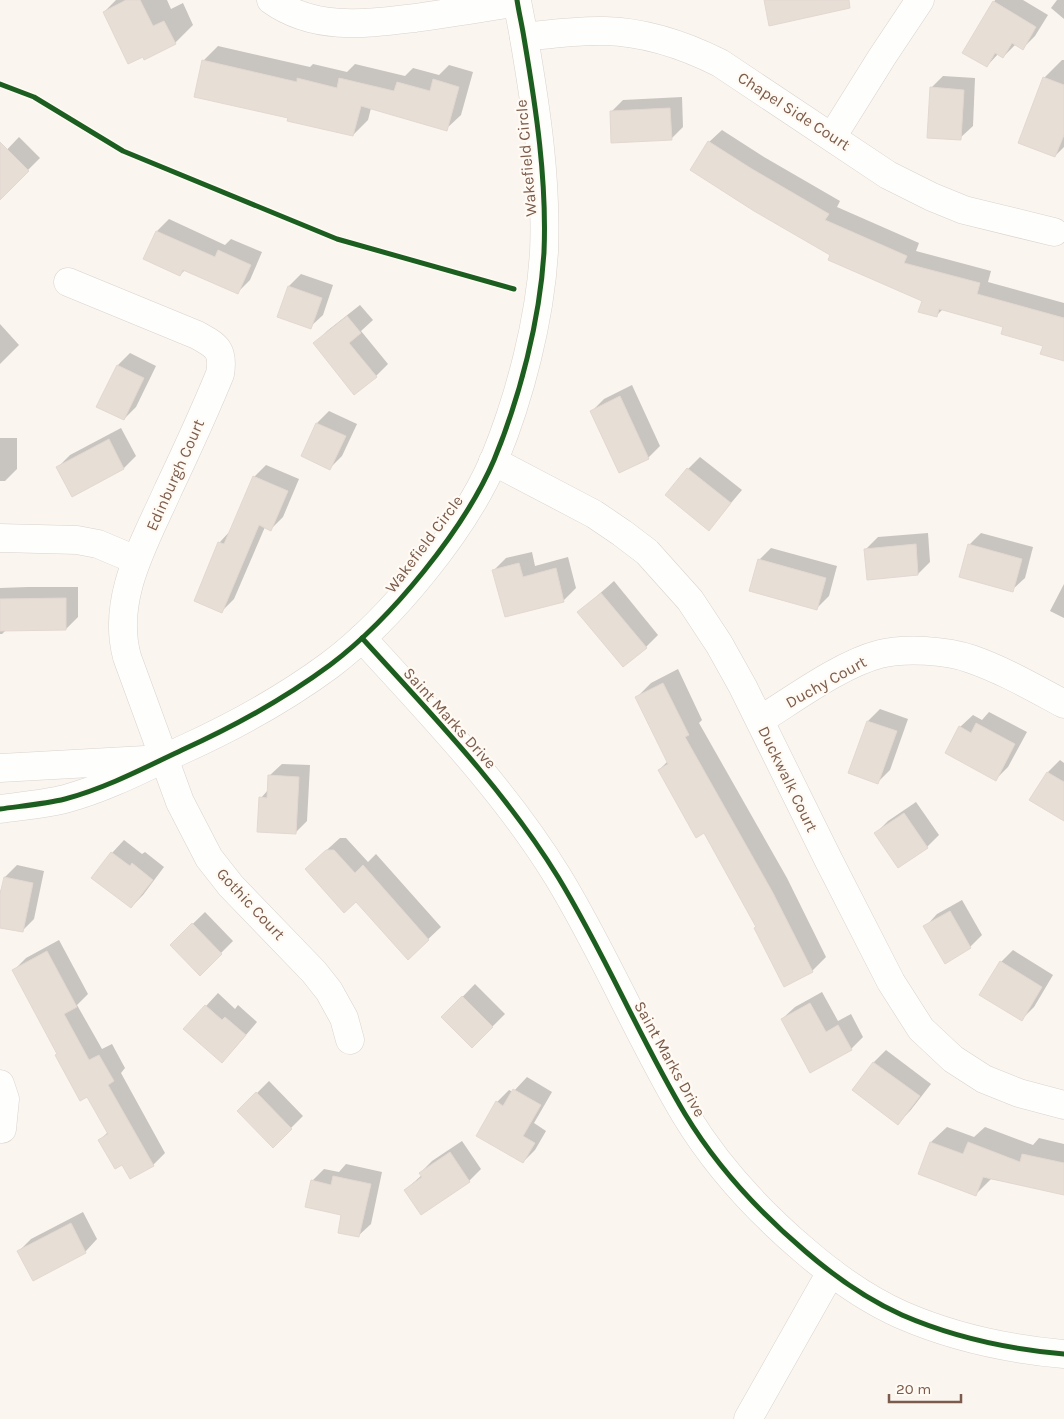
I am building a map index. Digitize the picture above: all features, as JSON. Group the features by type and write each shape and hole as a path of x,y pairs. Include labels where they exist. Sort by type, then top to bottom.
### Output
{"street":[{"path":"270,0 302,17 350,24 431,16 517,1"},
{"path":"832,137 920,0"},
{"name":"Wakefield Circle","path":"0,809 63,800 90,791 224,731 268,707 330,664 362,638 399,599 434,556 473,499 493,461 525,366 539,296 544,252 542,165 517,1"},
{"name":"Chapel Side Court","path":"524,37 562,32 606,30 672,42 720,63 888,175 932,197 964,210 1054,232"},
{"name":"Edinburgh Court","path":"68,282 197,334 215,345 220,352 222,362 220,374 136,560 124,602 122,640 164,759"},
{"name":"Duckwalk Court","path":"493,461 594,514 647,552 690,600 719,644 743,687 891,982 922,1029 953,1059 984,1079 1019,1093 1064,1105"},
{"path":"0,538 77,540 98,544 136,560"},
{"name":"Saint Marks Drive","path":"362,638 488,778 556,874 581,914 684,1113 710,1154 737,1186 776,1226 831,1272 862,1294 900,1314 945,1331 988,1344 1032,1352 1064,1354"},
{"name":"Duchy Court","path":"760,720 825,680 864,659 905,651 945,653 970,658 995,668 1064,704"},
{"name":"Wakefield Circle","path":"0,768 164,759"},
{"name":"Gothic Court","path":"164,759 180,802 209,858 231,886 314,972 329,991 344,1018 350,1040"},
{"path":"0,1084 4,1099 2,1129"},
{"path":"748,1419 831,1272"}],"building":[{"path":"126,0 140,0 153,26 164,21 176,44 144,60 143,57 128,64 103,12"},
{"path":"764,0 849,0 850,8 769,26"},
{"path":"993,1 1036,27 1023,50 1012,43 1003,58 995,53 987,67 962,53"},
{"path":"202,60 297,82 297,78 337,88 339,78 394,91 397,82 430,91 433,79 459,87 447,131 361,106 353,136 287,121 288,118 194,97"},
{"path":"1043,77 1064,85 1064,135 1055,157 1018,143"},
{"path":"930,87 964,90 961,140 927,138"},
{"path":"670,108 672,140 611,143 610,111"},
{"path":"708,141 829,214 825,220 907,256 904,263 980,283 977,294 1064,318 1064,361 1040,354 1043,346 1001,334 1003,327 939,309 937,317 918,312 922,301 828,260 830,255 754,211 690,170"},
{"path":"0,142 29,171 0,200"},
{"path":"156,231 215,257 218,250 251,265 238,294 183,270 180,276 143,259"},
{"path":"288,286 322,298 311,329 277,317"},
{"path":"347,316 361,333 349,343 377,377 354,395 313,343"},
{"path":"117,365 144,378 124,420 96,407"},
{"path":"620,396 649,459 619,473 590,411"},
{"path":"316,423 346,436 330,470 301,456"},
{"path":"109,439 124,469 72,497 56,467"},
{"path":"687,468 731,503 709,531 665,495"},
{"path":"253,476 288,491 271,531 259,525 222,613 194,601 218,542 224,544"},
{"path":"916,544 918,575 867,580 864,549"},
{"path":"968,544 1022,559 1013,592 959,577"},
{"path":"758,559 826,578 817,610 749,591"},
{"path":"519,563 523,577 556,568 564,602 505,617 492,570"},
{"path":"601,593 647,648 623,667 577,612"},
{"path":"66,598 66,630 0,631 0,599"},
{"path":"663,683 689,735 685,737 773,893 813,972 784,987 754,928 756,927 704,833 696,838 658,770 668,764 635,697"},
{"path":"867,721 897,731 878,784 848,773"},
{"path":"976,723 1015,744 996,781 945,753 959,726 971,733"},
{"path":"1047,772 1064,782 1064,821 1029,800"},
{"path":"268,775 299,777 296,834 257,832 259,797 267,798"},
{"path":"904,813 928,848 898,868 874,833"},
{"path":"326,850 334,850 355,873 363,865 429,940 408,960 356,902 344,913 305,869"},
{"path":"111,852 130,866 132,863 153,880 131,908 91,878"},
{"path":"4,877 33,883 23,932 0,928 0,894"},
{"path":"950,911 971,948 945,964 923,926"},
{"path":"192,923 222,954 200,976 170,945"},
{"path":"47,951 77,1007 64,1014 89,1060 99,1055 114,1081 108,1085 154,1166 130,1179 122,1165 115,1169 98,1140 108,1134 87,1097 80,1101 12,970"},
{"path":"1000,961 1042,987 1022,1021 979,995"},
{"path":"462,996 493,1027 472,1048 441,1017"},
{"path":"810,1003 826,1032 838,1025 852,1050 810,1073 781,1019"},
{"path":"205,1005 222,1020 225,1017 246,1035 222,1063 183,1029"},
{"path":"873,1062 920,1096 898,1125 852,1090"},
{"path":"513,1089 541,1105 523,1136 535,1143 523,1163 476,1136 496,1101 503,1106"},
{"path":"256,1092 292,1129 273,1148 237,1111"},
{"path":"930,1142 963,1154 968,1142 1020,1162 1022,1154 1064,1163 1064,1195 983,1177 976,1196 918,1174"},
{"path":"450,1152 470,1182 421,1215 404,1190 422,1177 419,1173"},
{"path":"333,1176 371,1184 359,1237 338,1233 341,1215 305,1207 311,1180 331,1185"},
{"path":"71,1223 86,1253 33,1281 17,1251"}],"cycle path":[{"path":"0,809 65,799 110,783 221,731 295,689 330,665 377,623 424,572 464,515 481,487 494,460 512,410 527,358 542,278 544,198 540,144 517,0"},
{"path":"0,84 34,97 123,151 337,239 514,289"},
{"path":"362,638 466,753 537,845 575,906 652,1055 685,1114 711,1152 755,1204 788,1236 827,1269 889,1309 942,1330 981,1341 1002,1346 1064,1354"}]}
